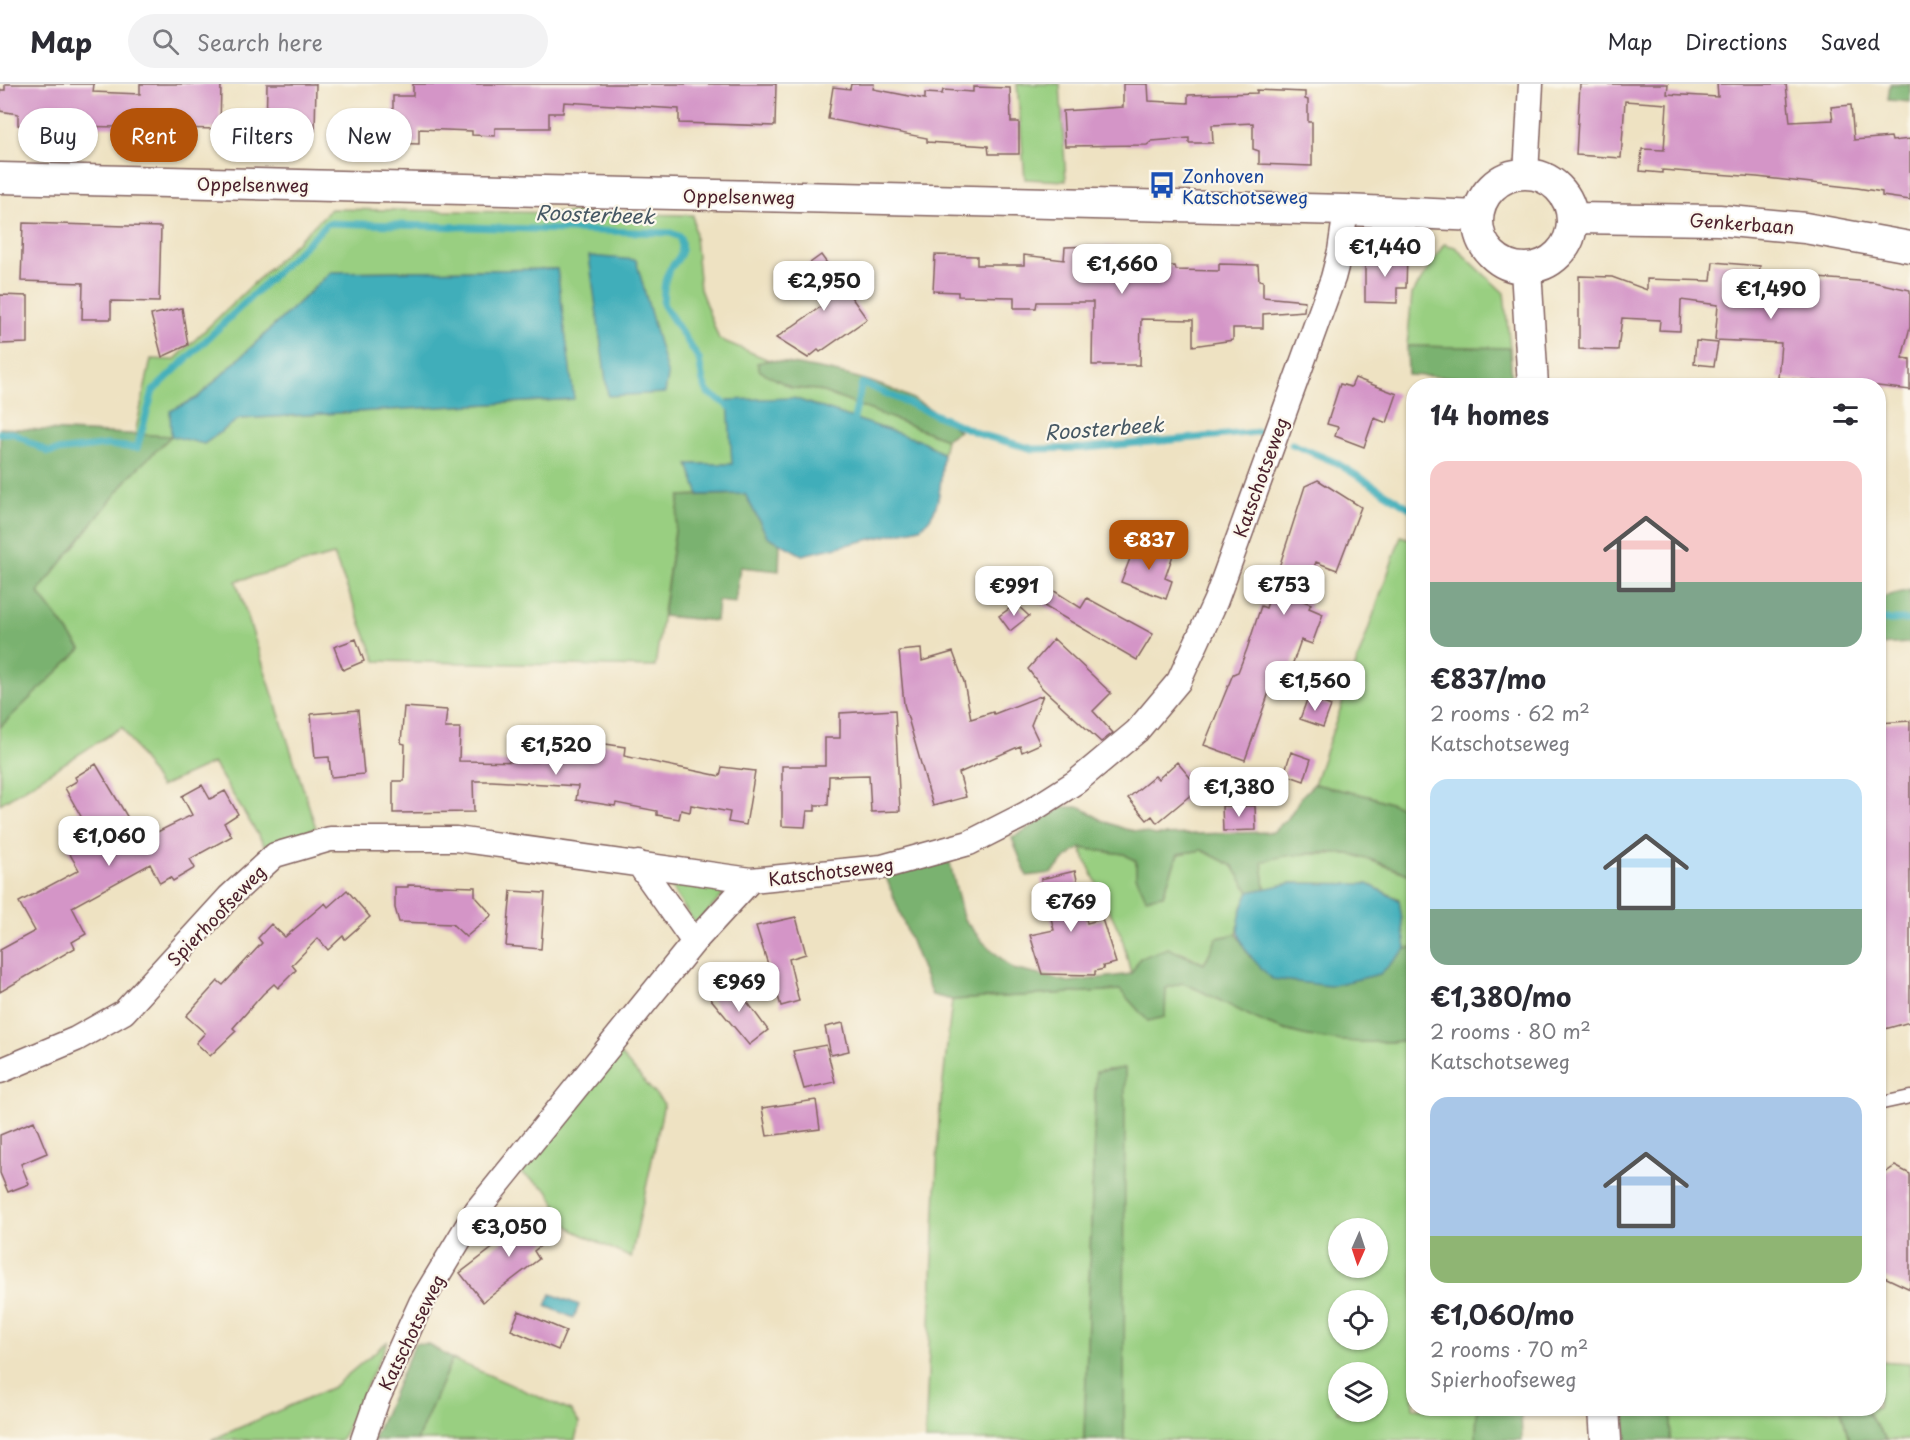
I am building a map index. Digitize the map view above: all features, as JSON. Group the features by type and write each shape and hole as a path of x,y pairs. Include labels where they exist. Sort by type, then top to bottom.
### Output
{"street":[{"path":"1526,174 1531,84"},
{"path":"1526,174 1543,178 1558,188 1568,201 1572,218 1570,237 1560,254 1545,265 1526,269 1506,266 1490,254 1479,237 1477,216 1488,190 1499,181 1526,174"},
{"name":"Oppelsenweg","path":"0,178 1346,210 1477,216"},
{"name":"Katschotseweg","path":"363,1440 377,1400 420,1303 477,1210 694,942 751,880 882,867 969,843 1026,814 1076,782 1137,731 1179,681 1216,600 1333,278 1340,251 1346,210"},
{"name":"Genkerbaan","path":"1572,218 1719,220 1805,228 1910,247"},
{"path":"1526,269 1533,378"},
{"name":"Spierhoofseweg","path":"0,1071 76,1039 124,1012 229,897 275,855 330,839 456,839 751,880"},
{"path":"638,863 694,942"},
{"path":"1604,1416 1606,1440"}],"lane":[{"path":"1886,1102 1910,1097"}],"green space":[{"path":"1017,84 1060,84 1066,181 1025,179"},
{"path":"1890,84 1910,84 1910,102 1888,100"},
{"path":"331,209 693,215 700,289 719,339 769,360 758,364 792,388 818,390 946,439 943,454 924,442 793,398 732,464 688,464 699,495 680,496 655,667 376,661 334,555 236,581 316,828 265,846 213,763 160,787 122,727 0,804 0,727 81,649 38,592 131,474 170,437 135,434 151,359 174,360","holes":["557,269 573,399 239,419 204,444 171,411 197,398 331,272"]},
{"path":"1444,244 1455,247 1504,293 1510,348 1407,346 1412,294"},
{"path":"1407,346 1510,348 1512,378 1408,375"},
{"path":"769,360 869,381 916,400 959,431 946,439 818,390 792,388 760,371 757,363"},
{"path":"0,428 171,436 131,475 38,592 81,649 0,727"},
{"path":"745,494 767,536 780,543 779,571 740,567 735,603 718,601 716,621 663,616 680,496"},
{"path":"1401,536 1406,538 1406,809 1372,797 1314,784"},
{"path":"1910,590 1910,643 1886,644 1886,596"},
{"path":"1314,784 1372,797 1406,809 1406,873 1354,855 1333,853 1282,857 1262,862 1265,889 1249,892 1233,866 1202,850 1178,854 1163,895 1146,898 1136,876 1136,861 1124,854 1080,848 1052,873 1027,876 1012,838 1063,807 1081,807 1103,821 1125,829 1156,835 1273,832 1289,817 1302,796"},
{"path":"1080,848 1124,854 1136,861 1136,876 1163,895 1178,854 1202,850 1233,866 1249,892 1242,907 1237,934 1217,938 1204,964 1182,952 1140,958 1131,974 1122,937"},
{"path":"1300,854 1352,854 1406,873 1406,949 1399,899 1368,884 1291,883 1265,889 1262,862 1276,857"},
{"path":"949,859 963,918 983,942 1013,969 1069,982 1131,974 1140,958 1168,948 1204,964 1217,938 1237,934 1250,957 1380,974 1406,949 1406,1040 1358,1042 1303,1035 1268,1024 1182,983 1166,988 1165,1017 1148,1021 1120,990 952,1000 932,995 886,877"},
{"path":"665,879 730,887 696,925"},
{"path":"1182,983 1268,1024 1303,1035 1358,1042 1406,1040 1406,1416 1477,1416 1476,1440 1124,1440 1124,1068 1096,1072 1084,1440 925,1440 939,1118 952,1000 1120,990 1148,1021 1164,1017 1166,988"},
{"path":"619,1053 664,1104 631,1258 575,1231 565,1223 548,1190 521,1173"},
{"path":"1125,1068 1124,1440 1084,1440 1096,1072"},
{"path":"388,1341 341,1440 211,1440 333,1387"},
{"path":"415,1343 428,1344 452,1359 417,1440 373,1440"},
{"path":"452,1359 571,1411 579,1423 575,1440 417,1440"},
{"path":"1886,1362 1910,1363 1910,1440 1887,1440 1869,1416 1886,1416"},
{"path":"1477,1416 1521,1416 1522,1440 1476,1440"},
{"path":"1625,1416 1672,1416 1670,1440 1626,1440"},
{"path":"1672,1416 1843,1416 1849,1440 1670,1440"},
{"path":"1843,1416 1869,1416 1887,1440 1849,1440"}],"water":[{"path":"589,256 636,260 668,376 665,393 608,396"},
{"path":"557,269 574,399 239,419 204,444 171,436 170,411 197,398 331,272"},
{"path":"793,398 924,442 943,454 937,504 927,521 920,528 802,555 767,536 745,494 699,495 688,464 732,464 728,400"},
{"path":"1291,883 1368,884 1399,900 1406,949 1380,974 1330,986 1272,979 1252,958 1241,940 1239,919 1249,892"},
{"path":"551,1294 579,1305 574,1318 546,1306"}],"building":[{"path":"5,84 94,84 93,92 140,94 140,84 221,84 220,108 210,108 210,129 198,129 198,108 110,108 110,127 98,127 98,108 18,108 18,114 0,111 0,90 5,90"},
{"path":"267,84 316,84 315,131 314,108 266,108"},
{"path":"413,84 776,84 775,126 679,123 679,109 564,102 563,113 549,113 549,128 495,128 495,136 472,135 472,131 419,129 419,144 412,144 412,108 393,108 393,96 413,96"},
{"path":"851,84 874,84 873,89 925,99 925,93 942,94 943,90 973,92 973,87 1010,88 1011,122 1019,122 1019,154 989,154 988,146 927,142 927,138 828,119 833,87 850,89"},
{"path":"1123,84 1148,84 1149,101 1188,103 1188,95 1257,93 1257,90 1305,92 1305,99 1308,100 1308,122 1312,122 1312,166 1259,164 1259,151 1253,149 1253,123 1212,125 1213,143 1189,143 1189,138 1152,141 1147,145 1065,146 1063,111 1123,107"},
{"path":"1580,84 1668,84 1667,94 1718,97 1717,84 1786,84 1790,122 1833,120 1831,107 1851,105 1854,140 1891,137 1892,141 1910,139 1910,200 1882,196 1882,192 1857,188 1757,177 1662,170 1662,173 1640,171 1642,149 1664,150 1667,104 1625,101 1621,158 1576,155"},
{"path":"23,223 161,227 159,302 111,301 111,319 82,319 83,283 21,281"},
{"path":"1065,247 1122,247 1121,267 1175,266 1176,270 1219,271 1219,264 1258,265 1259,280 1263,281 1263,297 1305,301 1304,311 1263,314 1263,328 1233,328 1233,340 1193,346 1193,320 1141,319 1140,365 1092,365 1093,302 1037,302 1036,308 1014,308 1014,297 958,296 958,292 933,291 935,255 977,256 977,265 1024,265 1024,255 1064,260"},
{"path":"821,255 867,319 808,358 776,338 823,305 799,271"},
{"path":"1372,255 1407,256 1406,288 1397,288 1397,303 1365,302 1365,261"},
{"path":"1713,262 1760,266 1759,274 1873,282 1910,290 1910,327 1902,358 1910,359 1910,390 1886,387 1886,378 1778,378 1781,343 1715,340 1718,305 1681,300 1680,331 1659,330 1660,320 1622,318 1618,350 1579,349 1579,276 1612,277 1647,290 1647,279 1711,281"},
{"path":"0,295 28,296 28,343 0,344"},
{"path":"182,308 188,345 162,357 151,315"},
{"path":"1696,341 1718,343 1714,366 1694,364"},
{"path":"1355,378 1397,394 1387,423 1374,418 1364,447 1335,436 1338,427 1327,424 1340,384 1351,387"},
{"path":"1318,480 1361,507 1337,570 1316,562 1301,600 1311,604 1309,608 1323,614 1312,644 1301,640 1284,688 1272,684 1245,760 1204,745 1233,674 1238,672 1261,606 1266,608 1305,486"},
{"path":"1136,543 1173,555 1165,578 1172,581 1166,599 1121,582"},
{"path":"1037,580 1081,608 1087,598 1153,634 1137,660 1025,595"},
{"path":"1016,604 1029,616 1010,631 999,616"},
{"path":"356,639 364,661 343,670 334,647"},
{"path":"1054,639 1111,693 1093,711 1113,733 1101,742 1042,688 1028,669"},
{"path":"921,649 922,661 953,652 964,682 971,719 993,712 994,714 1043,695 1031,725 1040,744 1022,752 1020,746 959,773 966,797 933,806 904,704 899,651"},
{"path":"1308,697 1331,706 1323,727 1300,719"},
{"path":"404,707 447,710 445,728 460,728 459,761 537,762 537,755 583,757 586,741 625,747 624,756 720,776 722,767 755,771 746,825 728,822 730,812 691,805 690,812 681,810 679,819 657,815 657,811 616,803 615,806 576,800 578,786 492,781 473,781 474,812 393,813 393,781 404,781 405,744 401,743"},
{"path":"358,710 364,774 331,777 329,757 315,758 311,714"},
{"path":"895,710 900,811 871,812 869,775 829,776 828,805 815,805 815,811 807,811 805,827 782,826 782,766 825,766 825,738 840,738 840,713"},
{"path":"1910,721 1910,1022 1886,1029 1886,722"},
{"path":"1291,752 1311,759 1304,781 1284,774"},
{"path":"1177,762 1199,788 1157,823 1152,816 1147,820 1128,798 1155,776 1158,779"},
{"path":"96,764 141,840 192,815 182,796 202,785 210,799 225,791 238,814 224,823 232,836 190,859 195,868 173,881 170,877 160,883 150,864 72,907 86,934 72,942 75,948 0,992 0,950 35,931 19,902 79,870 67,849 92,836 65,788 77,781 75,777"},
{"path":"1222,806 1255,806 1256,830 1223,831"},
{"path":"1075,871 1087,923 1102,919 1116,963 1103,966 1104,969 1095,971 1095,975 1042,974 1030,935 1054,930 1041,879"},
{"path":"408,885 475,887 475,896 492,915 466,937 452,924 399,922 395,908 395,887 408,887"},
{"path":"347,890 370,917 345,939 343,936 328,950 318,938 292,965 296,970 278,988 274,984 263,994 233,1028 236,1031 210,1056 196,1043 205,1033 186,1016 218,981 223,985 262,943 258,938 271,924 285,937 325,903 328,907"},
{"path":"511,891 545,893 541,949 506,946"},
{"path":"796,917 806,954 789,959 799,1001 781,1006 756,926"},
{"path":"731,980 768,1030 749,1045 710,998"},
{"path":"843,1023 849,1051 831,1055 825,1027"},
{"path":"826,1045 835,1082 804,1089 793,1051"},
{"path":"816,1100 820,1129 767,1136 762,1108"},
{"path":"34,1121 47,1153 21,1164 29,1184 8,1192 0,1173 0,1135"},
{"path":"1895,1166 1910,1174 1910,1289 1886,1278 1886,1172"},
{"path":"541,1211 557,1233 534,1251 539,1259 483,1302 460,1273"},
{"path":"519,1311 566,1331 558,1350 511,1330"}],"waterway":[{"name":"Roosterbeek","path":"0,433 13,433 48,452 107,445 137,448 153,391 328,223 671,233 680,237 680,255 666,278 663,304 699,359 703,382 708,393 734,409"},
{"name":"Roosterbeek","path":"852,427 862,383 982,435 1033,449 1085,448 1258,432"},
{"name":"Roosterbeek","path":"1292,444 1335,462 1406,506"},
{"name":"Roosterbeek","path":"1886,620 1910,620"}],"place":[{"name":"Zonhoven Katschotseweg","path":"1162,185"}]}
